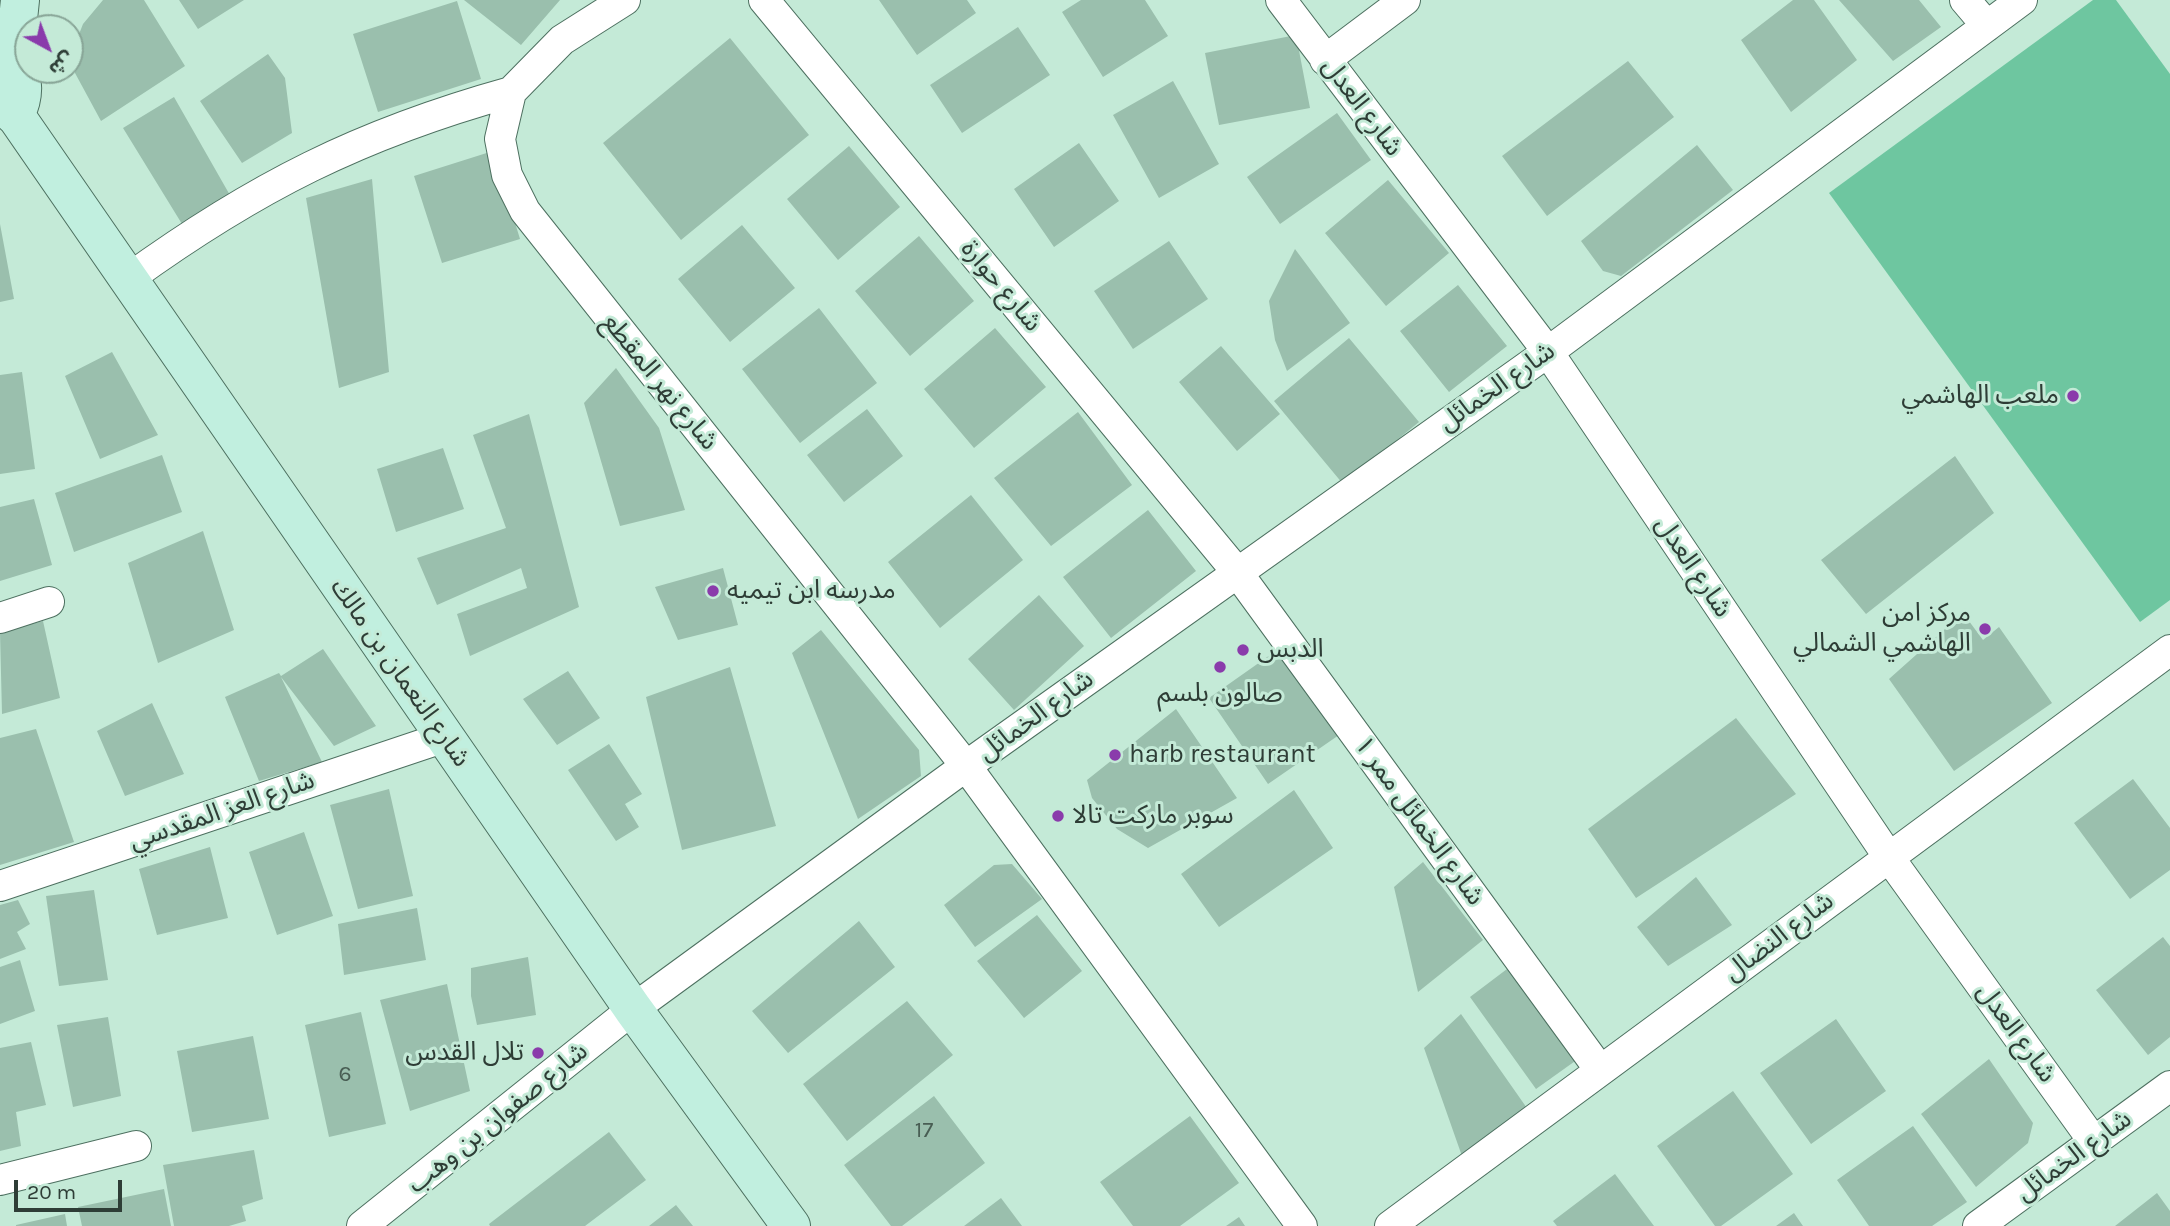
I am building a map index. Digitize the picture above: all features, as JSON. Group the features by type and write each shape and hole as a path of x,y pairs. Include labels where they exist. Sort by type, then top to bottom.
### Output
{"street":[{"path":"7,48 20,0"},
{"path":"128,279 186,237 310,164 442,111 511,92 562,40 625,0"},
{"name":"شارع حوارة","path":"764,0 1237,572"},
{"name":"شارع العدل","path":"1281,0 1548,352 1888,856 2094,1142"},
{"path":"1325,60 1405,0"},
{"path":"1965,0 1986,26"},
{"name":"شارع الخمائل","path":"633,1009 966,766 1548,352 2022,0"},
{"name":"شارع النعمان بن مالك","path":"7,48 22,71 24,87 22,102 8,105 633,1009 791,1226"},
{"name":"شارع نهر المقطع","path":"511,92 500,139 507,175 525,211 966,766"},
{"name":"شارع الخمائل ممر ١","path":"1237,572 1600,1069"},
{"path":"0,618 49,602"},
{"name":"شارع النضال","path":"1390,1226 2170,650"},
{"name":"شارع العز المقدسي","path":"0,886 444,737"},
{"name":"شارع الخمائل","path":"966,766 1302,1226"},
{"name":"شارع صفوان بن وهب","path":"362,1226 633,1009"},
{"name":"شارع الخمائل","path":"1978,1226 2170,1086"},
{"path":"0,1181 136,1146"}],"green space":[{"name":"ملعب الهاشمي","path":"2093,0 2116,0 2170,74 2170,600 2140,622 1829,193"}],"building":[{"path":"103,0 144,0 185,66 101,121 81,84 84,84 84,23"},
{"path":"179,0 244,0 198,29"},
{"path":"464,0 560,0 521,45"},
{"path":"879,0 967,0 976,13 917,55"},
{"path":"1081,0 1145,0 1168,36 1103,77 1062,12"},
{"path":"1793,0 1814,0 1857,60 1791,112 1741,40"},
{"path":"1839,0 1919,0 1941,27 1893,61"},
{"path":"457,1 481,79 378,112 353,34"},
{"path":"1018,27 1050,75 962,133 930,85"},
{"path":"1296,35 1310,108 1219,125 1205,53"},
{"path":"730,38 809,135 681,240 603,143"},
{"path":"268,54 285,78 292,133 242,163 200,101"},
{"path":"1628,61 1674,117 1547,216 1502,156"},
{"path":"1173,81 1219,164 1159,198 1113,115"},
{"path":"174,97 231,197 182,224 123,128"},
{"path":"1337,113 1371,160 1280,224 1247,177"},
{"path":"1079,143 1119,201 1054,247 1014,189"},
{"path":"1697,145 1733,190 1621,276 1603,271 1581,241"},
{"path":"849,146 900,207 838,260 787,199"},
{"path":"493,151 520,239 442,263 414,176"},
{"path":"372,179 389,372 339,388 306,198"},
{"path":"1388,180 1449,253 1386,306 1325,233"},
{"path":"0,224 14,299 0,302"},
{"path":"742,225 795,288 730,342 678,279"},
{"path":"919,236 974,301 910,356 855,291"},
{"path":"1169,241 1208,299 1133,349 1094,291"},
{"path":"1295,249 1350,323 1287,371 1275,340 1269,301"},
{"path":"1458,285 1507,346 1449,392 1400,331"},
{"path":"819,308 877,383 800,443 742,369"},
{"path":"995,328 1046,387 974,448 924,389"},
{"path":"1349,338 1419,422 1343,484 1274,401"},
{"path":"1221,346 1280,414 1237,451 1179,382"},
{"path":"112,352 158,435 100,459 65,376"},
{"path":"616,368 659,428 685,510 620,526 584,403"},
{"path":"22,372 35,469 0,474 0,375"},
{"path":"867,409 903,456 844,502 807,455"},
{"path":"1078,412 1132,485 1051,546 994,478"},
{"path":"529,414 579,607 470,656 457,614 527,588 521,568 437,605 417,558 506,528 473,435"},
{"path":"443,448 464,509 396,532 377,469"},
{"path":"162,455 182,512 74,552 55,493"},
{"path":"1955,456 1994,513 1866,614 1821,560"},
{"path":"971,495 1023,560 940,628 888,562"},
{"path":"34,499 52,565 0,581 0,507"},
{"path":"1148,510 1196,571 1111,638 1063,577"},
{"path":"203,531 234,630 158,663 128,563"},
{"path":"723,568 738,625 678,640 655,587"},
{"path":"1039,595 1084,646 1014,710 968,659"},
{"path":"1963,613 1983,640 1999,627 2052,703 1954,771 1889,679"},
{"path":"43,621 60,698 2,714 0,632"},
{"path":"821,630 919,750 921,776 858,819 792,653"},
{"path":"1280,648 1339,735 1268,784 1209,698"},
{"path":"323,649 376,726 334,746 281,677 322,762 259,781 225,697 279,673 281,676"},
{"path":"730,667 776,826 682,850 646,697"},
{"path":"568,671 600,718 557,745 523,699"},
{"path":"152,703 184,774 125,796 97,731"},
{"path":"1176,709 1237,798 1148,848 1117,829 1092,798 1087,780"},
{"path":"1736,718 1796,794 1636,898 1588,829"},
{"path":"36,729 74,842 0,865 0,738"},
{"path":"609,744 642,794 625,804 639,827 616,841 568,770"},
{"path":"2133,779 2170,828 2170,870 2130,899 2074,823"},
{"path":"389,789 413,896 358,909 330,805"},
{"path":"1294,790 1333,848 1219,927 1181,874"},
{"path":"304,832 333,916 277,935 249,852"},
{"path":"210,847 228,918 157,935 139,869"},
{"path":"1423,862 1483,940 1418,992 1394,887"},
{"path":"1012,864 1042,899 975,947 944,905 994,865"},
{"path":"1696,877 1732,925 1668,966 1637,927"},
{"path":"94,890 108,980 59,986 46,896"},
{"path":"18,900 30,924 17,932 26,949 0,959 0,905"},
{"path":"417,908 426,960 344,975 338,924"},
{"path":"1037,915 1082,971 1024,1018 977,961"},
{"path":"859,921 895,967 788,1053 752,1011"},
{"path":"2163,937 2170,946 2170,1037 2148,1055 2096,990"},
{"path":"528,957 536,1015 477,1025 471,996 471,968"},
{"path":"20,960 35,1011 0,1024 0,967"},
{"path":"1511,966 1578,1059 1536,1089 1470,997"},
{"path":"447,984 470,1091 410,1111 380,1000"},
{"path":"907,1001 953,1055 847,1141 803,1084"},
{"path":"361,1012 386,1124 329,1137 305,1025"},
{"path":"1461,1014 1529,1111 1463,1159 1424,1048"},
{"path":"108,1017 121,1096 73,1107 57,1025"},
{"path":"1836,1019 1886,1091 1811,1144 1760,1073"},
{"path":"253,1036 269,1119 192,1132 177,1051"},
{"path":"31,1042 46,1105 16,1112 21,1146 0,1151 0,1048"},
{"path":"1989,1059 2033,1123 2028,1143 1976,1187 1921,1114"},
{"path":"1733,1091 1793,1174 1721,1226 1715,1226 1657,1146"},
{"path":"934,1096 985,1163 902,1226 891,1226 844,1165"},
{"path":"1190,1116 1239,1183 1180,1226 1133,1226 1100,1182"},
{"path":"1913,1126 1967,1202 1932,1226 1869,1226 1837,1180"},
{"path":"609,1132 646,1180 585,1226 490,1226 489,1224"},
{"path":"254,1150 263,1199 242,1206 246,1221 229,1226 174,1226 163,1165"},
{"path":"1615,1174 1654,1226 1557,1226 1553,1221"},
{"path":"164,1189 171,1226 82,1226 78,1207"},
{"path":"2157,1193 2170,1211 2170,1226 2115,1226"},
{"path":"1001,1198 1022,1226 964,1226"},
{"path":"676,1205 693,1226 649,1226"},
{"path":"1794,1213 1803,1226 1776,1226"},
{"path":"65,1214 67,1226 16,1226 16,1225"},
{"path":"1239,1217 1245,1226 1226,1226"}],"place":[{"name":"ملعب الهاشمي","path":"2073,396"},
{"name":"مدرسه ابن تيميه","path":"713,591"},
{"name":"مركز امن الهاشمي الشمالي","path":"1985,629"},
{"name":"الدبس","path":"1243,650"},
{"name":"صالون بلسم","path":"1220,667"},
{"name":"harb restaurant","path":"1115,755"},
{"name":"سوبر ماركت تالا","path":"1058,816"},
{"name":"تلال القدس","path":"538,1053"}]}
